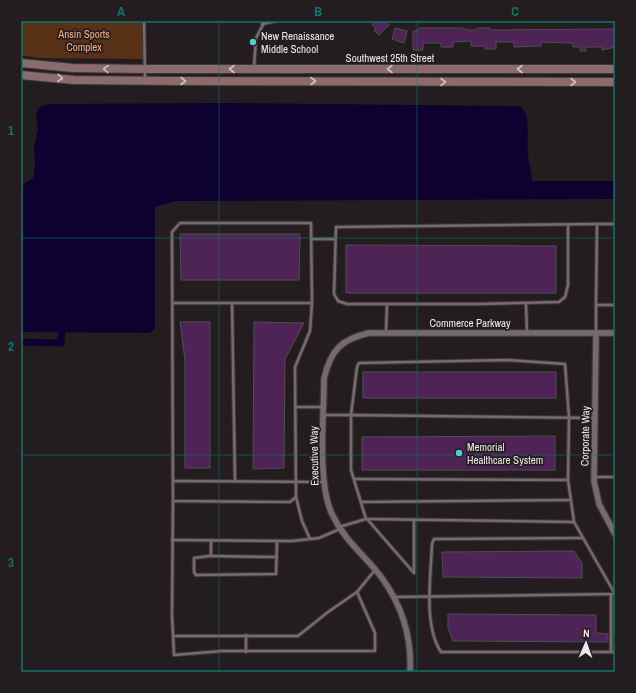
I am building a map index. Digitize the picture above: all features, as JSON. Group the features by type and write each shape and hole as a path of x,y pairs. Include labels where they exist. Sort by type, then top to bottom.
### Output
{"street":[{"name":"Southwest 25th Street","path":"21,63 73,68 145,69 615,69"},
{"path":"21,75 74,80 615,82"},
{"name":"Commerce Parkway","path":"345,340 369,332 615,333"},
{"name":"Corporate Way","path":"596,333 594,477 599,504 615,534"},
{"name":"Executive Way","path":"345,340 334,351 327,364 324,379 324,482 326,497 332,513 351,545 382,578 400,609 409,638 410,672"}],"lane":[{"path":"144,21 144,80"},
{"path":"254,69 256,38 262,24 265,21"},
{"path":"262,24 276,21"},
{"path":"310,539 302,521 296,497 295,367 310,331 312,302 311,223 180,223 172,232 172,540 174,655 246,652 375,651 375,633 357,592"},
{"path":"568,224 568,285 565,297 559,302 526,304 347,304 338,301 334,294 336,227 568,224 615,224"},
{"path":"596,333 597,224"},
{"path":"312,239 335,239"},
{"path":"172,303 312,302"},
{"path":"232,303 235,481"},
{"path":"526,304 527,333"},
{"path":"386,332 387,305"},
{"path":"596,305 615,305"},
{"path":"393,597 615,594 574,522 568,480 569,418 565,364 508,360 359,363 357,367 351,415 351,470 366,519 414,573 414,520"},
{"path":"296,407 324,407"},
{"path":"324,415 596,418"},
{"path":"594,477 615,477"},
{"path":"354,479 568,480"},
{"path":"173,481 324,482"},
{"path":"173,501 290,502 296,497"},
{"path":"361,502 571,500"},
{"path":"172,540 277,541 320,538 340,528 366,519 574,522"},
{"path":"583,538 434,540 432,544 430,596 434,642 441,652 615,652"},
{"path":"209,556 211,555 211,540"},
{"path":"277,541 277,557 277,571 276,574 196,575 194,572 194,558 209,556 277,557"},
{"path":"173,636 298,636 328,612 357,592 375,570"},
{"path":"611,594 611,652"},
{"path":"246,635 246,652"}],"green space":[{"name":"Ansin Sports Complex","path":"21,21 146,21 146,59 41,58 21,55"}],"shaded area":[{"path":"224,103 520,106 524,110 527,122 528,155 532,181 615,181 615,199 176,201 155,207 155,328 150,333 21,332 21,186 33,178 35,164 34,148 38,129 36,114 39,108 48,104"}],"building":[{"path":"376,21 386,21 389,25 379,35 374,30 376,28 372,25"},
{"path":"395,28 407,31 404,43 392,39"},
{"path":"419,28 462,28 467,30 477,30 477,28 490,28 490,30 614,29 615,47 602,50 602,47 585,47 586,51 580,51 580,47 573,47 573,43 541,42 541,46 514,47 514,42 496,42 496,49 485,49 485,46 471,46 471,41 453,42 453,47 441,47 441,43 423,43 423,50 413,50 413,31 419,30"},
{"path":"180,234 300,234 299,280 181,280"},
{"path":"346,245 556,246 556,293 346,293"},
{"path":"180,322 210,322 210,468 185,468 185,360"},
{"path":"254,322 304,323 285,359 284,468 253,469"},
{"path":"363,372 556,372 556,398 363,398"},
{"name":"Memorial Healthcare System","path":"555,436 555,470 362,470 362,437"},
{"path":"574,551 582,563 582,578 443,577 442,552"},
{"path":"448,614 596,615 596,633 608,634 608,642 453,641 448,628"}],"waterway":[{"path":"21,342 61,343 62,323"}],"place":[{"name":"New Renaissance Middle School","path":"253,42"},
{"name":"Memorial Healthcare System","path":"459,453"}]}
